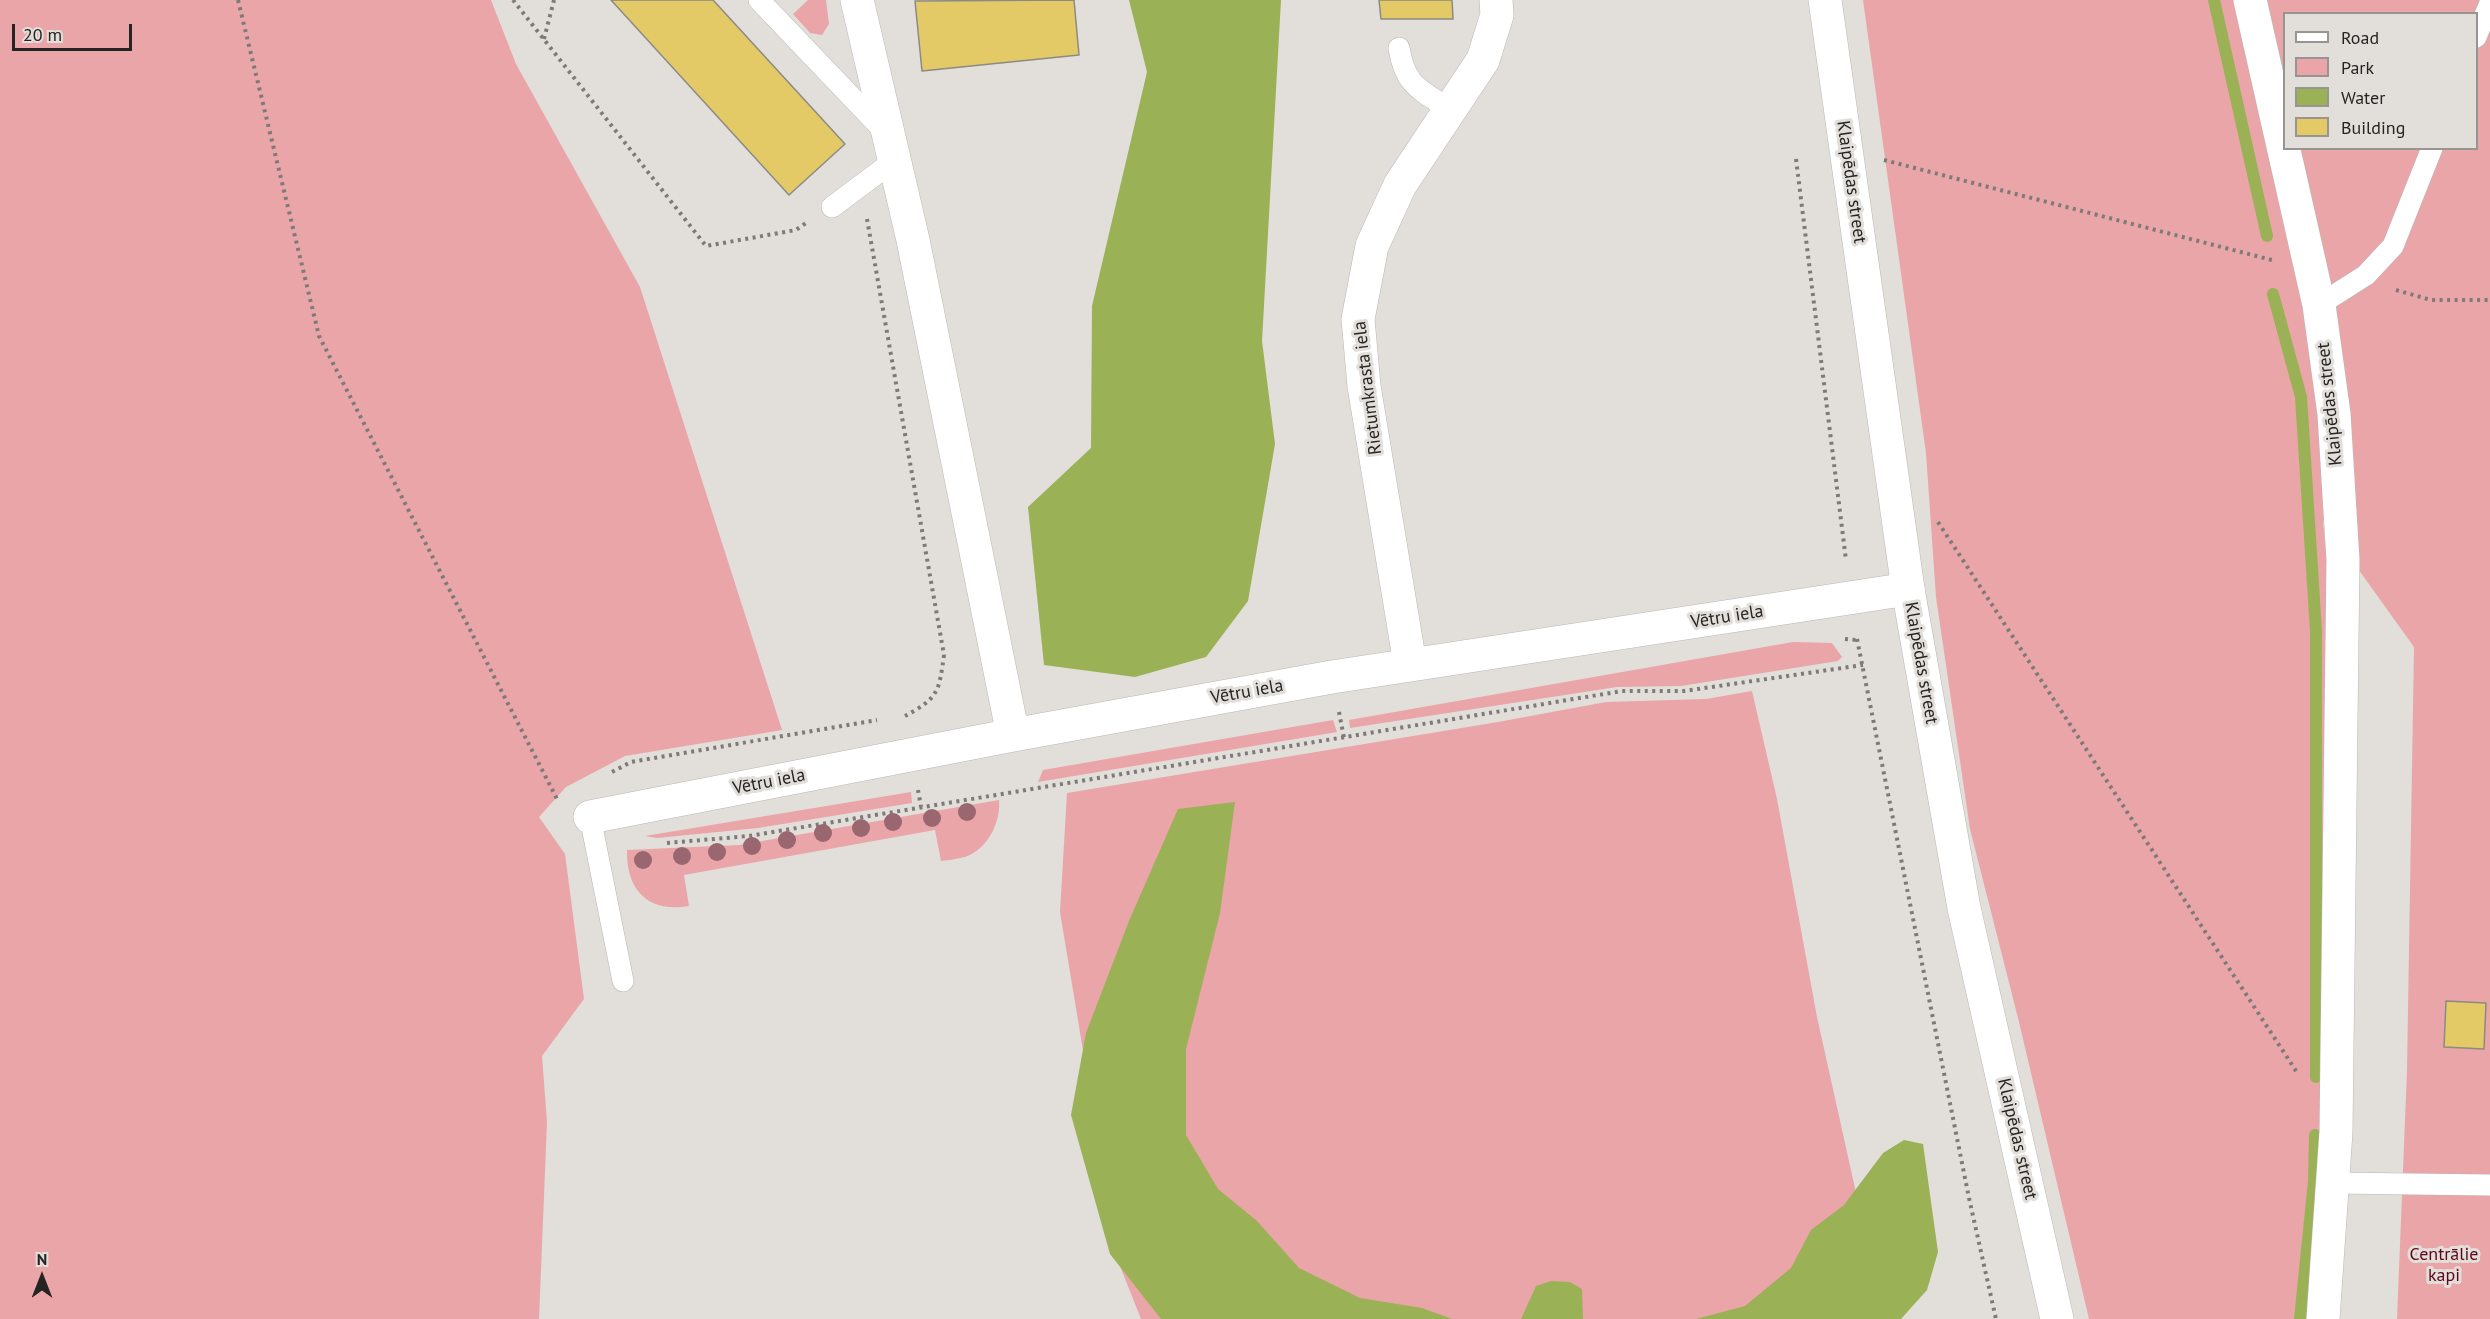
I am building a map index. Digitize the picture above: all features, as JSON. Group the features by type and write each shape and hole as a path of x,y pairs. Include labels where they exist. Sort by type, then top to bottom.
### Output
{"street":[{"path":"857,0 892,148 1013,735"},
{"name":"Rietumkrasta iela","path":"1410,664 1364,386 1358,319 1372,246 1400,185 1483,60 1497,15 1496,0"},
{"name":"Klaipēdas street","path":"1825,0 1908,589 1964,908 2057,1319"},
{"name":"Klaipēdas street","path":"2250,0 2283,144"},
{"name":"Klaipēdas street","path":"2284,150 2319,305 2334,414 2343,560 2334,1183 2323,1319"},
{"name":"Vētru iela","path":"590,817 1013,735 1410,664 1908,589"}],"lane":[{"path":"759,0 892,148 861,185 832,207"},
{"path":"2478,32 2490,3"},
{"path":"1399,48 1402,69 1413,84 1450,109"},
{"path":"2319,305 2366,275 2393,246 2431,150"},
{"path":"590,817 624,981"},
{"path":"2334,1183 2490,1185"}],"path":[{"path":"238,0 319,336 559,804 590,817"},
{"path":"513,0 706,246 796,230 832,207"},
{"path":"544,39 554,0"},
{"path":"1796,159 1851,598"},
{"path":"1883,160 2312,270"},
{"path":"861,185 944,655 939,688 926,705 905,716"},
{"path":"2366,275 2399,291 2431,300 2490,300"},
{"path":"1936,519 2303,1082"},
{"path":"1857,640 1969,1197 1996,1319"},
{"path":"655,844 749,836 1622,692 1684,692 1863,665"}],"green space":[{"path":"0,0 491,0 516,64 640,287 782,730 625,756 566,787 539,817 565,854 584,999 542,1056 547,1122 539,1319 0,1319"},
{"path":"808,0 826,0 829,24 822,35 810,33 793,14"},
{"name":"Centrālie kapi","path":"1863,0 2490,0 2490,1319 2397,1319 2407,1071 2414,647 2323,520 2333,631 2329,1044 2313,1319 2089,1319 2019,1022 1970,829 1936,597 1926,453"},
{"path":"1793,642 1832,643 1842,657 1838,661 1681,686 1617,687 1350,728 1349,720"},
{"path":"1752,691 1777,799 1817,1017 1884,1319 1141,1319 1118,1261 1060,912 1067,793 1606,702 1706,699"},
{"path":"1333,720 1337,732 1038,782 1043,770"},
{"path":"911,792 912,803 758,828 657,838 645,836"},
{"path":"999,800 998,817 991,834 980,848 965,857 941,861 935,830 684,875 689,906 662,906 643,896 636,888 628,864 627,850 739,845"}],"water":[{"path":"1129,0 1281,0 1262,341 1275,444 1248,601 1206,657 1135,677 1044,665 1028,507 1091,448 1092,306 1147,72"},
{"path":"1235,802 1220,913 1186,1049 1186,1135 1218,1189 1257,1221 1299,1268 1360,1298 1422,1308 1452,1319 1161,1319 1110,1254 1071,1115 1086,1033 1129,921 1178,809"},
{"path":"1904,1140 1923,1144 1938,1252 1927,1290 1901,1319 1696,1319 1745,1306 1791,1268 1811,1230 1844,1205 1883,1153"},
{"path":"1551,1281 1570,1282 1582,1289 1583,1319 1521,1319 1536,1286"}],"building":[{"path":"611,0 713,0 845,144 789,195"},
{"path":"1074,0 1079,55 922,71 915,1"},
{"path":"1379,0 1452,0 1453,19 1381,19"},
{"path":"2446,1001 2486,1003 2484,1049 2444,1047"}],"waterway":[{"path":"2214,0 2267,236"},
{"path":"2273,294 2301,397 2316,631 2316,1077"},
{"path":"2300,1319 2314,1181 2315,1135"}]}
